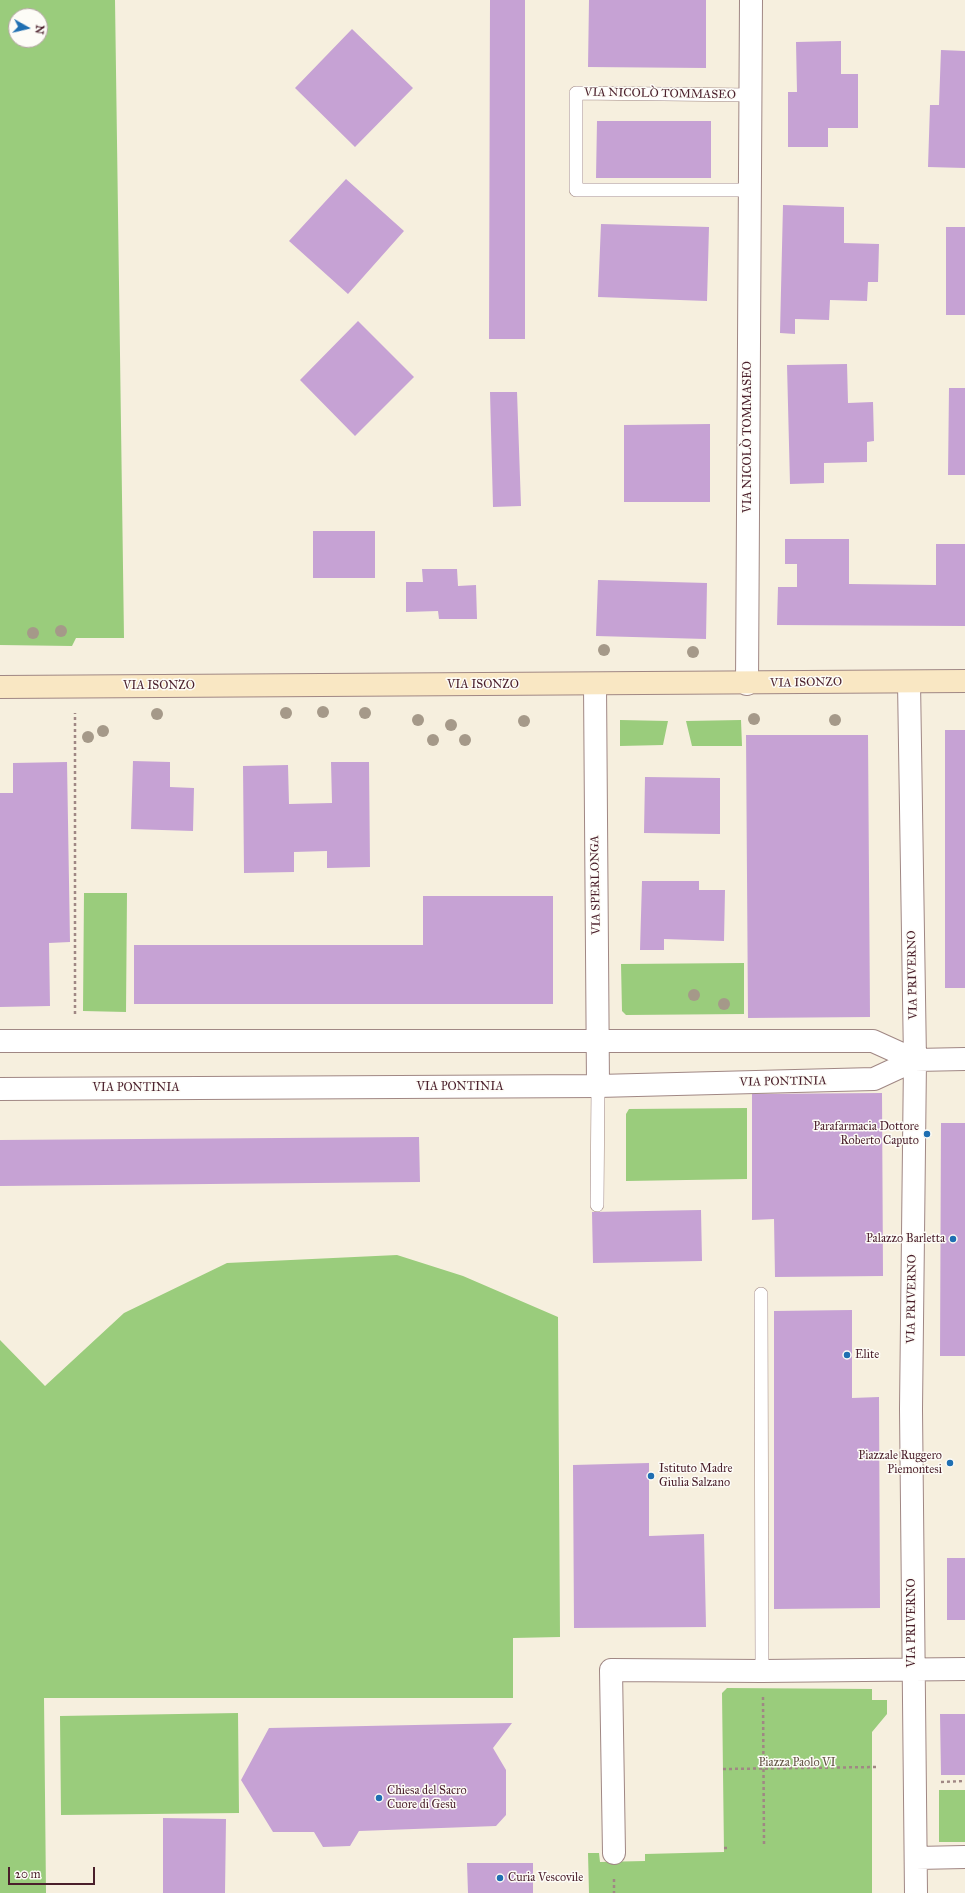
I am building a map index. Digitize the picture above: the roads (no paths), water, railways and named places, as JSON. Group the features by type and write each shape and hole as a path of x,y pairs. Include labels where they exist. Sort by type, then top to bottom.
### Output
{"main road":[{"name":"VIA ISONZO","path":"0,687 747,684 965,681"}],"street":[{"name":"VIA NICOLÒ TOMMASEO","path":"747,684 751,0"},
{"name":"VIA PRIVERNO","path":"909,682 914,1060 911,1409 912,1670 916,1893"},
{"name":"VIA SPERLONGA","path":"595,684 598,1086"},
{"name":"VIA PONTINIA","path":"0,1041 873,1041 914,1060"},
{"name":"VIA PONTINIA","path":"0,1089 598,1086 874,1079 914,1060 965,1059"},
{"path":"614,1852 611,1670 762,1671 965,1669"},
{"path":"916,1858 965,1857"}],"lane":[{"name":"VIA NICOLÒ TOMMASEO","path":"749,190 576,190 576,93 750,95"},
{"path":"597,1205 598,1086"},
{"path":"761,1294 762,1671"}],"place":[{"name":"Parafarmacia Dottore Roberto Caputo","path":"927,1134"},
{"name":"Palazzo Barletta","path":"953,1239"},
{"name":"Elite","path":"847,1355"},
{"name":"Piazzale Ruggero Piemontesi","path":"950,1463"},
{"name":"Istituto Madre Giulia Salzano","path":"651,1476"},
{"name":"Chiesa del Sacro Cuore di Gesù","path":"379,1798"},
{"name":"Curia Vescovile","path":"500,1878"}],"park label":[{"name":"Piazza Paolo VI","path":"797,1763"}]}
